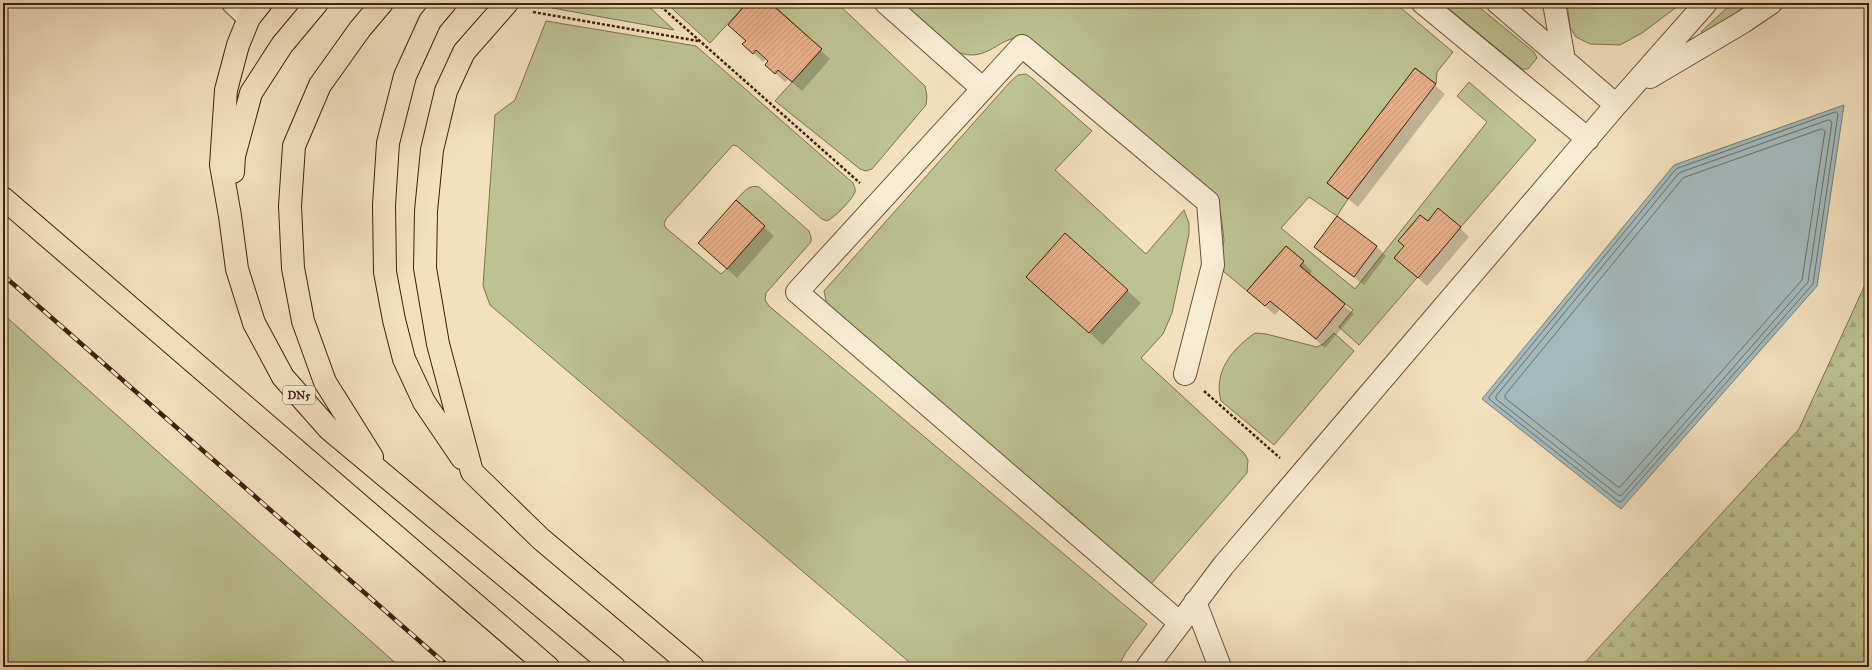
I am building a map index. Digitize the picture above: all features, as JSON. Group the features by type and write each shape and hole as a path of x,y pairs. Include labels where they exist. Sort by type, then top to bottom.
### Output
{"highway":[{"name":"DN5","path":"230,216 234,156 251,93 282,45 317,3"},
{"name":"DN5","path":"381,472 325,382 304,321 293,268 290,206 294,146 320,85 360,28 382,3"},
{"path":"445,3 430,21 405,76 388,143 384,205 385,272 394,320 404,360 424,402 472,472 540,539 694,667"},
{"path":"472,472 436,329 425,268 426,211 432,150 446,90 464,52 505,5"},
{"name":"DN5","path":"255,11 238,45 226,90 221,164 237,269 254,323 284,377 329,429 614,667"},
{"path":"3,198 548,667"}],"lane":[{"path":"233,3 255,11"},
{"path":"886,3 983,89"},
{"path":"1423,3 1588,139"},
{"path":"1498,3 1616,105"},
{"path":"1554,3 1564,60"},
{"path":"1147,667 1223,566 1616,105 1706,3"},
{"path":"1633,86 1743,22 1771,3"},
{"path":"1180,623 797,292 1022,46 1208,202 1213,265 1184,374"},
{"path":"1196,602 1220,667"}],"path":[{"path":"657,3 880,202"},
{"path":"505,5 699,41"},
{"path":"1184,374 1300,476"}],"green space":[{"path":"556,3 645,3 674,30 552,8"},
{"path":"666,3 747,3 710,43"},
{"path":"771,3 837,3 925,86 927,96 926,105 872,169 866,171 860,169 775,101 822,49"},
{"path":"906,3 1395,3 1453,52 1437,72 1436,84 1415,68 1327,183 1348,199 1337,216 1309,197 1281,228 1355,289 1487,122 1457,96 1469,82 1536,140 1359,345 1339,327 1353,310 1300,266 1304,261 1286,246 1247,291 1223,271 1220,263 1224,240 1221,215 1206,192 1035,42 1024,38 1014,38 1005,41 988,51 967,55 949,48 907,7"},
{"path":"1442,3 1474,3 1534,52 1537,58 1528,69 1522,69"},
{"path":"1567,3 1682,3 1642,33 1620,45 1590,44 1576,37 1570,27"},
{"path":"1732,3 1753,3 1708,35 1701,32"},
{"path":"546,21 696,46 853,183 855,192 853,195 834,216 827,221 822,219 737,146 733,145 666,219 664,224 666,228 721,274 765,226 736,200 749,188 755,186 759,187 809,231 811,242 766,293 765,300 769,306 1147,624 1126,652 1118,667 915,667 490,305 483,286 495,115 515,100"},
{"path":"1026,74 1092,131 1055,170 1146,254 1184,210 1189,223 1189,234 1172,313 1163,334 1141,358 1244,453 1248,460 1247,473 1150,585 828,310 824,291 1010,82 1018,75"},
{"path":"1869,276 1869,667 1581,667 1799,429"},
{"path":"3,314 400,667 3,667"},
{"path":"1255,333 1266,334 1317,347 1323,344 1334,333 1354,351 1274,445 1221,401 1219,390 1222,371 1226,362 1239,346"}],"water":[{"path":"1844,105 1817,286 1621,509 1482,399 1674,165"}],"building":[{"path":"747,3 770,3 822,49 792,82 778,70 775,74 765,65 768,61 756,50 753,54 742,44 746,41 728,25"},
{"path":"1415,68 1436,84 1348,199 1327,183"},
{"path":"736,200 765,226 727,269 698,243"},
{"path":"1438,208 1461,227 1418,278 1394,258 1404,246 1398,241 1420,215 1428,221"},
{"path":"1337,216 1377,246 1354,277 1314,247"},
{"path":"1065,233 1128,290 1089,333 1026,277"},
{"path":"1286,246 1304,261 1300,266 1345,304 1316,339 1270,301 1265,306 1247,291"}],"railway":[{"path":"3,275 449,667"}]}
